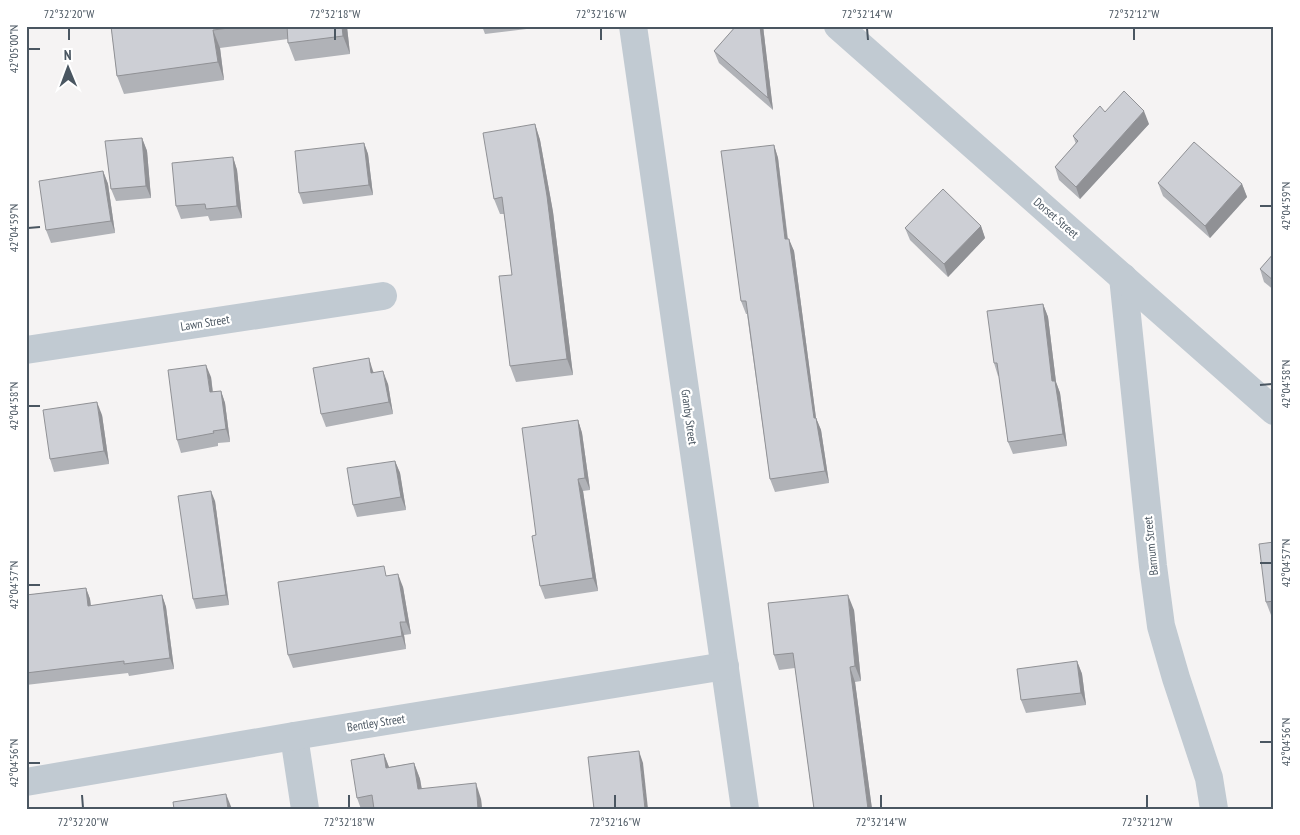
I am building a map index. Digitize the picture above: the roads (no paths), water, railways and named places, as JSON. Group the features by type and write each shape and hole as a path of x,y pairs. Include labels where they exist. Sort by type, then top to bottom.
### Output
{"street":[{"name":"Granby Street","path":"633,26 745,809"},
{"name":"Dorset Street","path":"838,26 1274,411"},
{"name":"Barnum Street","path":"1123,277 1161,626 1181,695 1209,778 1214,809"},
{"name":"Lawn Street","path":"26,350 383,296"},
{"name":"Bentley Street","path":"26,782 294,736 725,666"},
{"path":"294,736 305,809"}]}
